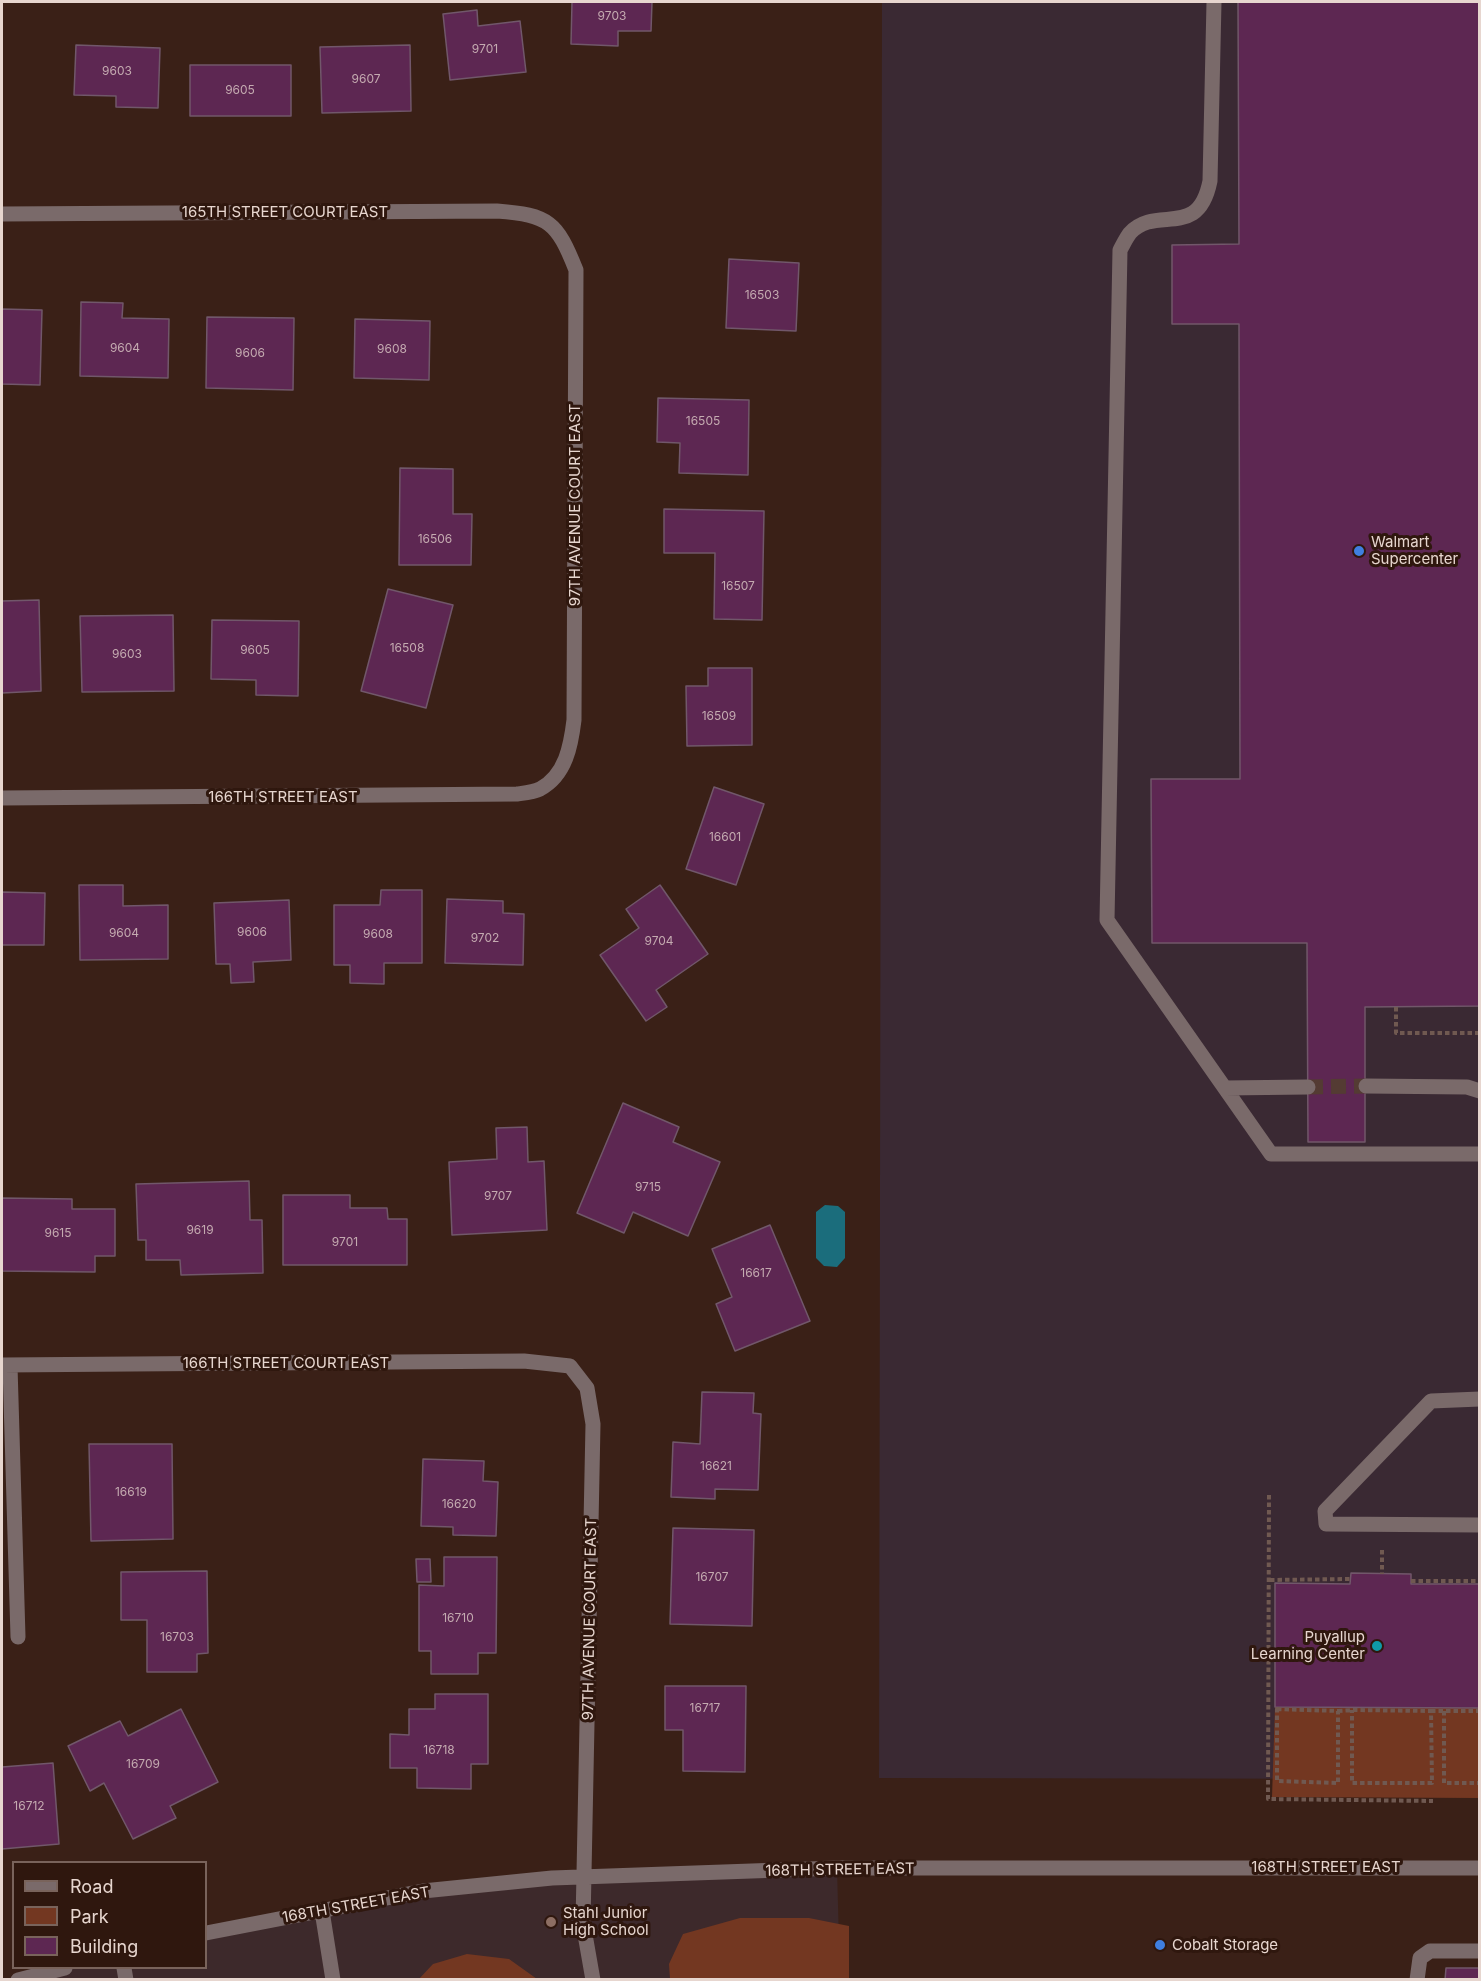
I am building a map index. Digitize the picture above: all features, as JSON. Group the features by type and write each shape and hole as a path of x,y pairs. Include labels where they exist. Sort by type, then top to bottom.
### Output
{"street":[{"path":"1214,2 1210,181 1206,201 1195,212 1175,219 1146,223 1130,233 1120,250 1107,920 1271,1154 1479,1154"},
{"name":"165TH STREET COURT EAST","path":"2,214 497,211 527,213 546,222 562,236"},
{"name":"97TH AVENUE COURT EAST","path":"557,773 571,752 574,708 576,270 562,236"},
{"name":"166TH STREET EAST","path":"2,798 517,794 540,789 557,773"},
{"path":"1366,1086 1467,1087 1479,1091"},
{"path":"1225,1088 1308,1087"},
{"name":"166TH STREET COURT EAST","path":"6,1365 524,1361 570,1366"},
{"path":"6,1365 18,1638"},
{"name":"97TH AVENUE COURT EAST","path":"570,1366 587,1388 593,1424 583,1923 593,1980"},
{"path":"1479,1399 1431,1401 1325,1511 1326,1524 1479,1525"},
{"name":"168TH STREET EAST","path":"207,1933 423,1891 552,1878 849,1868 1479,1868"},
{"path":"322,1911 333,1980"},
{"path":"1418,1980 1420,1958 1430,1951 1479,1951"},
{"path":"18,1980 61,1969"}],"path":[{"path":"1396,1007 1396,1033 1479,1033"},
{"path":"1269,1495 1268,1799 1433,1801"},
{"path":"1382,1549 1382,1574"},
{"path":"1270,1580 1350,1579"},
{"path":"1411,1581 1479,1581"},
{"path":"1338,1711 1338,1783 1278,1781 1277,1709 1479,1711"},
{"path":"1352,1710 1352,1783 1432,1783 1431,1711"},
{"path":"1444,1711 1444,1783 1479,1783"}],"shaded area":[{"path":"882,2 1479,2 1479,1779 879,1778"},
{"name":"Stahl Junior High School","path":"837,1868 840,1979 18,1980 61,1969 207,1969 207,1933 423,1891"}],"green space":[{"path":"1275,1707 1479,1708 1479,1798 1272,1797"},
{"path":"740,1918 809,1918 849,1926 849,1979 670,1979 669,1964 683,1934"},
{"path":"467,1954 509,1959 537,1979 419,1979 433,1964"}],"water":[{"path":"825,1205 838,1206 845,1212 845,1258 837,1267 824,1266 816,1258 816,1212"}],"building":[{"path":"572,2 652,2 651,31 618,31 618,46 571,44"},
{"name":"Walmart Supercenter","path":"1238,2 1480,2 1480,1006 1365,1007 1365,1142 1308,1142 1307,943 1152,943 1151,779 1240,779 1239,324 1172,324 1172,245 1239,244"},
{"path":"477,10 478,26 520,21 526,72 450,80 443,14"},
{"path":"76,45 160,48 158,108 116,107 116,96 74,95"},
{"path":"410,45 411,111 322,113 320,47"},
{"path":"190,65 291,65 291,116 190,116"},
{"path":"729,259 799,263 796,331 726,328"},
{"path":"81,302 123,303 122,318 169,319 168,378 80,376"},
{"path":"2,309 42,310 40,385 2,384"},
{"path":"207,317 294,318 293,390 206,388"},
{"path":"355,319 430,321 429,380 354,378"},
{"path":"658,398 749,400 748,475 679,473 680,443 657,442"},
{"path":"400,468 453,469 453,514 472,514 471,565 399,565"},
{"path":"664,509 764,511 762,620 714,619 715,553 664,553"},
{"path":"388,589 453,605 426,708 361,691"},
{"path":"39,600 41,691 2,693 2,601"},
{"path":"173,615 174,691 82,692 80,616"},
{"path":"212,620 299,621 298,696 256,695 256,680 211,679"},
{"path":"708,668 752,668 752,745 687,746 686,686 708,686"},
{"path":"714,787 764,804 736,885 686,869"},
{"path":"79,885 123,885 123,906 168,905 168,959 80,960"},
{"path":"660,885 708,954 656,990 667,1007 646,1021 600,955 639,928 626,909"},
{"path":"381,890 422,890 422,963 384,963 384,984 350,983 350,965 334,965 334,905 380,905"},
{"path":"2,892 45,893 44,945 2,945"},
{"path":"447,899 503,901 503,913 524,914 523,965 445,963"},
{"path":"289,900 291,960 253,962 254,982 231,983 230,964 216,964 214,903"},
{"path":"623,1103 679,1127 673,1142 720,1162 688,1236 633,1212 624,1233 577,1213"},
{"path":"527,1127 528,1162 544,1161 547,1230 452,1235 449,1162 497,1159 496,1128"},
{"path":"249,1181 250,1220 262,1220 263,1273 181,1275 180,1260 146,1260 146,1240 138,1240 136,1184"},
{"path":"283,1195 350,1195 350,1208 387,1208 388,1219 407,1219 407,1265 283,1265"},
{"path":"2,1198 72,1199 72,1209 115,1209 115,1256 95,1256 95,1272 2,1271"},
{"path":"770,1225 810,1321 735,1351 716,1304 732,1297 712,1249"},
{"path":"702,1392 754,1393 753,1413 761,1414 758,1490 715,1489 715,1499 671,1497 673,1442 700,1444"},
{"path":"89,1444 172,1444 173,1539 91,1541"},
{"path":"423,1459 484,1461 483,1481 498,1482 496,1536 453,1535 453,1527 421,1526"},
{"path":"673,1528 754,1530 752,1626 670,1624"},
{"path":"444,1557 497,1557 496,1653 478,1653 478,1674 431,1674 431,1651 419,1651 419,1585 444,1586"},
{"path":"416,1559 430,1559 431,1582 417,1582"},
{"path":"207,1571 208,1653 197,1654 197,1672 147,1672 147,1620 121,1620 121,1572"},
{"name":"Puyallup Learning Center","path":"1351,1573 1411,1574 1411,1584 1480,1584 1480,1708 1275,1707 1275,1583 1350,1584"},
{"path":"665,1686 746,1686 745,1772 683,1771 683,1730 665,1730"},
{"path":"435,1694 488,1694 488,1764 471,1764 471,1789 417,1788 417,1768 390,1768 390,1734 409,1735 409,1709 435,1709"},
{"path":"181,1709 218,1782 170,1806 176,1818 133,1839 104,1783 90,1791 68,1746 120,1721 128,1736"},
{"path":"53,1763 59,1844 2,1849 2,1767"},
{"path":"1446,1968 1480,1968 1480,1980 1445,1980"}],"tunnel":[{"path":"1308,1087 1366,1086"}],"place":[{"name":"Walmart Supercenter","path":"1359,551"},
{"name":"Puyallup Learning Center","path":"1377,1646"},
{"name":"Stahl Junior High School","path":"551,1922"},
{"name":"Cobalt Storage","path":"1160,1945"}]}
